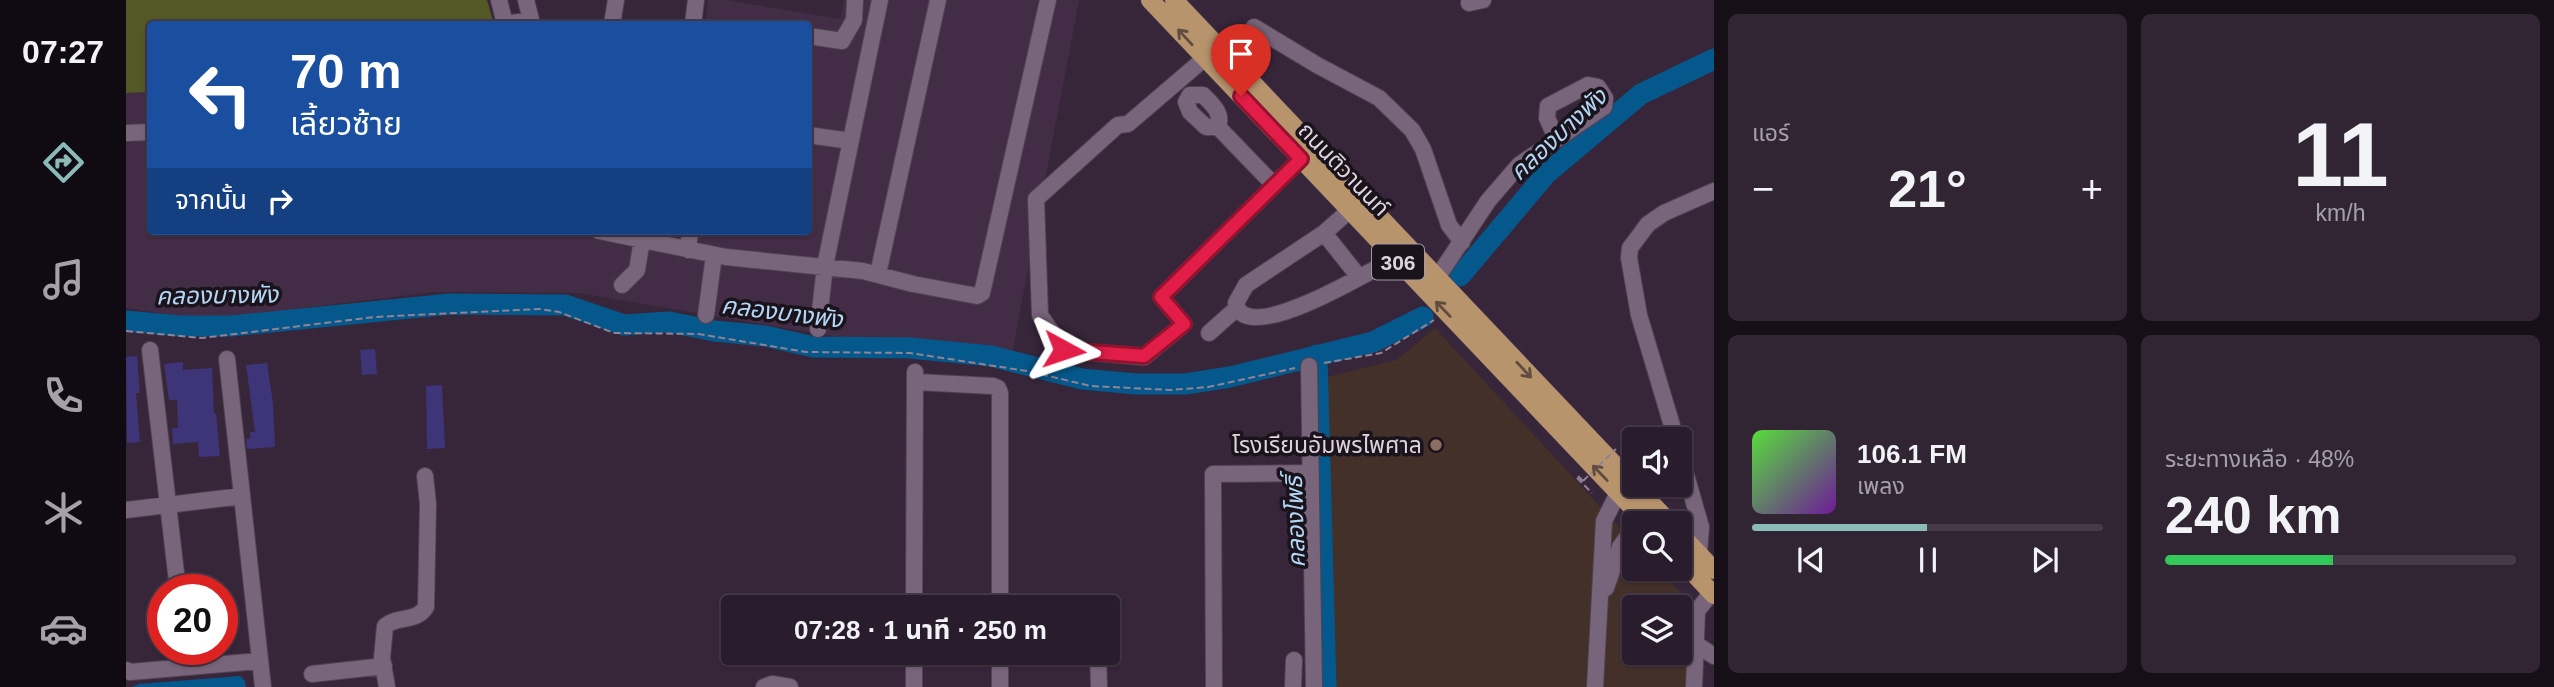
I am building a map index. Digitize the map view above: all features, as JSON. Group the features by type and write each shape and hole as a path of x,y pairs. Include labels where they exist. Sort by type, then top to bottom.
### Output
{"main road":[{"name":"ถนนติวานนท์","path":"1150,0 1618,493 1631,511"},
{"name":"ถนนติวานนท์","path":"1174,0 1659,511"},
{"path":"1692,547 1714,570"},
{"path":"1692,572 1713,594"}],"street":[{"path":"499,0 504,21"},
{"path":"524,21 531,20 526,0"},
{"path":"612,21 616,0"},
{"path":"693,21 696,0"},
{"path":"812,37 842,41 854,20 855,0"},
{"path":"818,328 825,266 880,0"},
{"path":"878,274 938,0"},
{"path":"618,235 714,255 878,274 913,284 977,296 982,293 1048,0"},
{"path":"1254,27 1317,65 1380,98 1412,130 1423,149 1449,225 1462,242"},
{"path":"1205,58 1128,124 1118,125 1036,199 1040,315 1064,350 1144,356 1184,324 1161,297 1301,159"},
{"path":"1177,82 1190,95 1186,102 1190,112 1206,127 1218,127 1274,185"},
{"path":"126,133 147,132"},
{"path":"812,136 851,141"},
{"path":"1437,278 1506,178 1556,138"},
{"path":"1672,427 1639,314 1629,258 1630,248 1648,224 1664,213 1714,191"},
{"path":"1350,210 1324,233 1245,285 1236,303 1237,308 1245,316 1273,316 1323,296 1395,258"},
{"path":"1324,233 1359,277"},
{"path":"688,250 690,235"},
{"path":"622,285 637,270 642,240"},
{"path":"706,315 714,255"},
{"path":"1209,333 1237,308"},
{"path":"150,350 176,574"},
{"path":"227,359 262,687"},
{"path":"1314,687 1311,473 1317,364"},
{"path":"914,595 915,377 998,388 1000,393 1000,595"},
{"path":"1214,687 1213,474 1311,473"},
{"path":"387,687 382,658 385,626 391,621 416,617 426,607 428,504 425,476"},
{"path":"1692,487 1708,531 1699,554"},
{"path":"1595,687 1604,521 1618,493"},
{"path":"126,510 242,496"},
{"path":"1599,611 1622,545"},
{"path":"1694,687 1697,611 1713,594"},
{"path":"1696,644 1714,656"},
{"path":"1293,687 1294,660"},
{"path":"126,670 130,672 260,661"},
{"path":"914,665 914,687"},
{"path":"999,687 1000,665"},
{"path":"1098,665 1099,687"},
{"path":"312,674 384,666"},
{"path":"764,687 772,684 790,687"}],"path":[{"path":"126,331 202,338 374,317 540,309 559,312 614,333 699,334 806,352 910,353 1027,371 1091,386 1171,390 1208,387 1381,352 1430,324 1444,310"},
{"path":"1592,493 1576,477 1578,475 1583,481 1616,449"}],"shaded area":[{"path":"708,0 726,0 840,19 844,0 1079,0 1012,354 849,339 580,293 434,292 214,319 126,308 126,93 147,92 147,235 812,235 812,21 706,21"},
{"name":"โรงเรียนอัมพรไพศาล","path":"1435,328 1622,530 1622,581 1669,581 1682,595 1622,595 1622,665 1687,665 1686,687 1330,687 1327,377 1397,360"}],"green space":[{"path":"126,0 487,0 493,21 147,21 147,92 126,93"}],"water":[{"path":"240,676 246,687 132,687 139,684"}],"building":[{"path":"375,349 377,374 362,375 360,350"},
{"path":"137,356 140,393 136,393 140,442 127,443 126,357"},
{"path":"183,362 183,370 212,368 214,414 216,413 220,456 199,457 198,442 173,444 172,428 178,428 177,400 169,400 164,364"},
{"path":"267,363 273,403 275,447 247,449 246,439 250,439 250,432 255,432 246,365"},
{"path":"442,385 445,448 427,449 426,386"}],"waterway":[{"name":"คลองบางพัง","path":"1460,276 1546,174 1641,94 1714,59"},
{"name":"คลองบางพัง","path":"126,321 180,326 231,326 450,304 565,305 624,325 669,322 714,331 765,336 814,347 910,348 991,356 1082,379 1136,384 1185,384 1230,377 1373,342 1423,317"},
{"name":"คลองโพธิ์","path":"1317,355 1326,687"}],"place":[{"name":"โรงเรียนอัมพรไพศาล","path":"1436,445"}],"route":[{"path":"1064,350 1144,356 1184,324 1161,297 1301,159 1241,96"}]}
